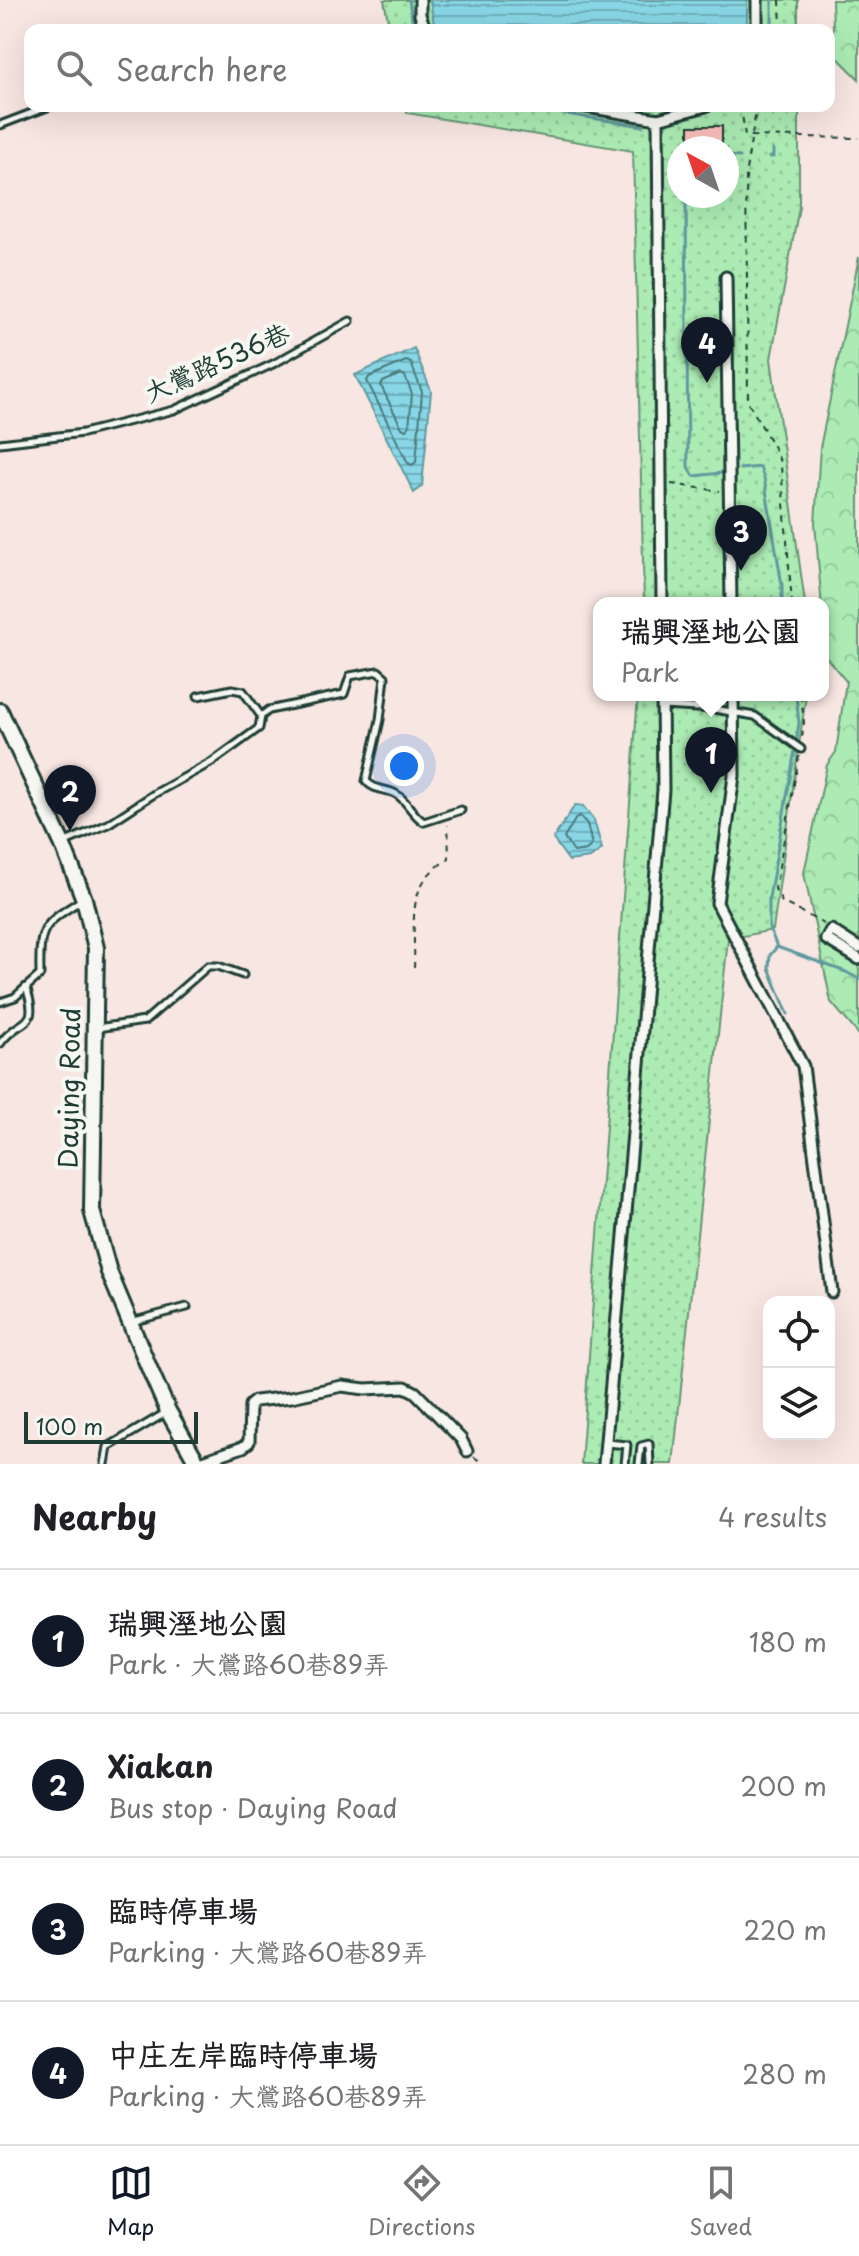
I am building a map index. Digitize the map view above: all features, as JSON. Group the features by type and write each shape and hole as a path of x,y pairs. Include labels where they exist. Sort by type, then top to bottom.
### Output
{"street":[{"path":"420,0 424,24"},
{"path":"757,0 757,24"},
{"path":"617,112 658,119 684,112"},
{"path":"658,119 662,597"},
{"path":"726,277 731,597"},
{"path":"604,1464 663,790 662,701"},
{"path":"733,701 734,776 717,903 803,1066 832,1292"},
{"name":"Daying Road","path":"0,711 62,843 84,899 96,948 92,1211 109,1272 168,1411 197,1464"},
{"path":"859,948 831,930 826,939 859,959"},
{"path":"197,1464 249,1442 250,1405 255,1401 342,1386 365,1389 405,1387 415,1392 461,1439 467,1451"}],"lane":[{"path":"0,125 34,112"},
{"name":"大鶯路536巷","path":"0,443 83,433 174,410 275,363 350,321"},
{"path":"62,843 108,824 212,762 259,728 261,716 269,710 344,694 350,676 378,671 385,677 380,720 366,781 372,788 398,794 417,818 424,822 461,810"},
{"path":"198,696 232,689 243,691 261,716"},
{"path":"668,701 755,716 801,749"},
{"path":"0,1002 15,997 40,975 39,942 48,921 84,899"},
{"path":"96,1028 145,1021 208,966 218,966 243,975"},
{"path":"0,1044 30,1018 33,1007 26,987"},
{"path":"130,1322 187,1307"},
{"path":"105,1464 108,1447 168,1411"},
{"path":"606,1443 627,1445 625,1464"},
{"path":"639,1464 641,1446 649,1444 650,1464"}],"path":[{"path":"780,0 781,24"},
{"path":"742,112 745,136 859,138"},
{"path":"759,112 751,136 746,170 748,402 777,453 781,466 792,597"},
{"path":"662,483 728,492"},
{"path":"802,701 804,723 801,749 775,889 782,902 833,929"},
{"path":"414,968 416,933 413,920 420,883 435,866 449,859 448,816"}],"green space":[{"path":"384,0 798,0 798,24 389,24"},
{"path":"832,0 859,0 859,79 835,55"},
{"path":"407,112 799,112 799,207 771,359 804,597 644,597 633,151"},
{"path":"859,257 859,1035 831,1002 804,873 827,765 836,752 846,681 829,661 829,597 821,597 815,523 820,448"},
{"path":"638,701 805,701 773,930 728,939 673,1464 581,1464"}],"water":[{"path":"430,0 747,0 747,24 434,24"},
{"path":"414,348 431,391 422,486 414,493 355,375"},
{"path":"575,805 583,806 594,820 602,849 590,858 569,861 553,839"}],"building":[{"path":"689,126 722,126 722,136 689,136"}],"waterway":[{"path":"409,0 413,24"},
{"path":"772,0 772,24"},
{"path":"553,112 643,126"},
{"path":"769,157 773,157 773,150"},
{"path":"686,208 688,467 694,476 721,473"},
{"path":"740,469 760,467 764,478 782,597"},
{"path":"796,743 799,723 797,701"},
{"path":"795,750 769,898 769,927 777,947 859,979"},
{"path":"777,947 770,955 769,968 788,1014"}],"place":[{"name":"中庄左岸臨時停車場","path":"707,383"},
{"name":"臨時停車場","path":"741,571"},
{"name":"瑞興溼地公園","path":"711,793"},
{"name":"Xiakan","path":"70,831"}]}
